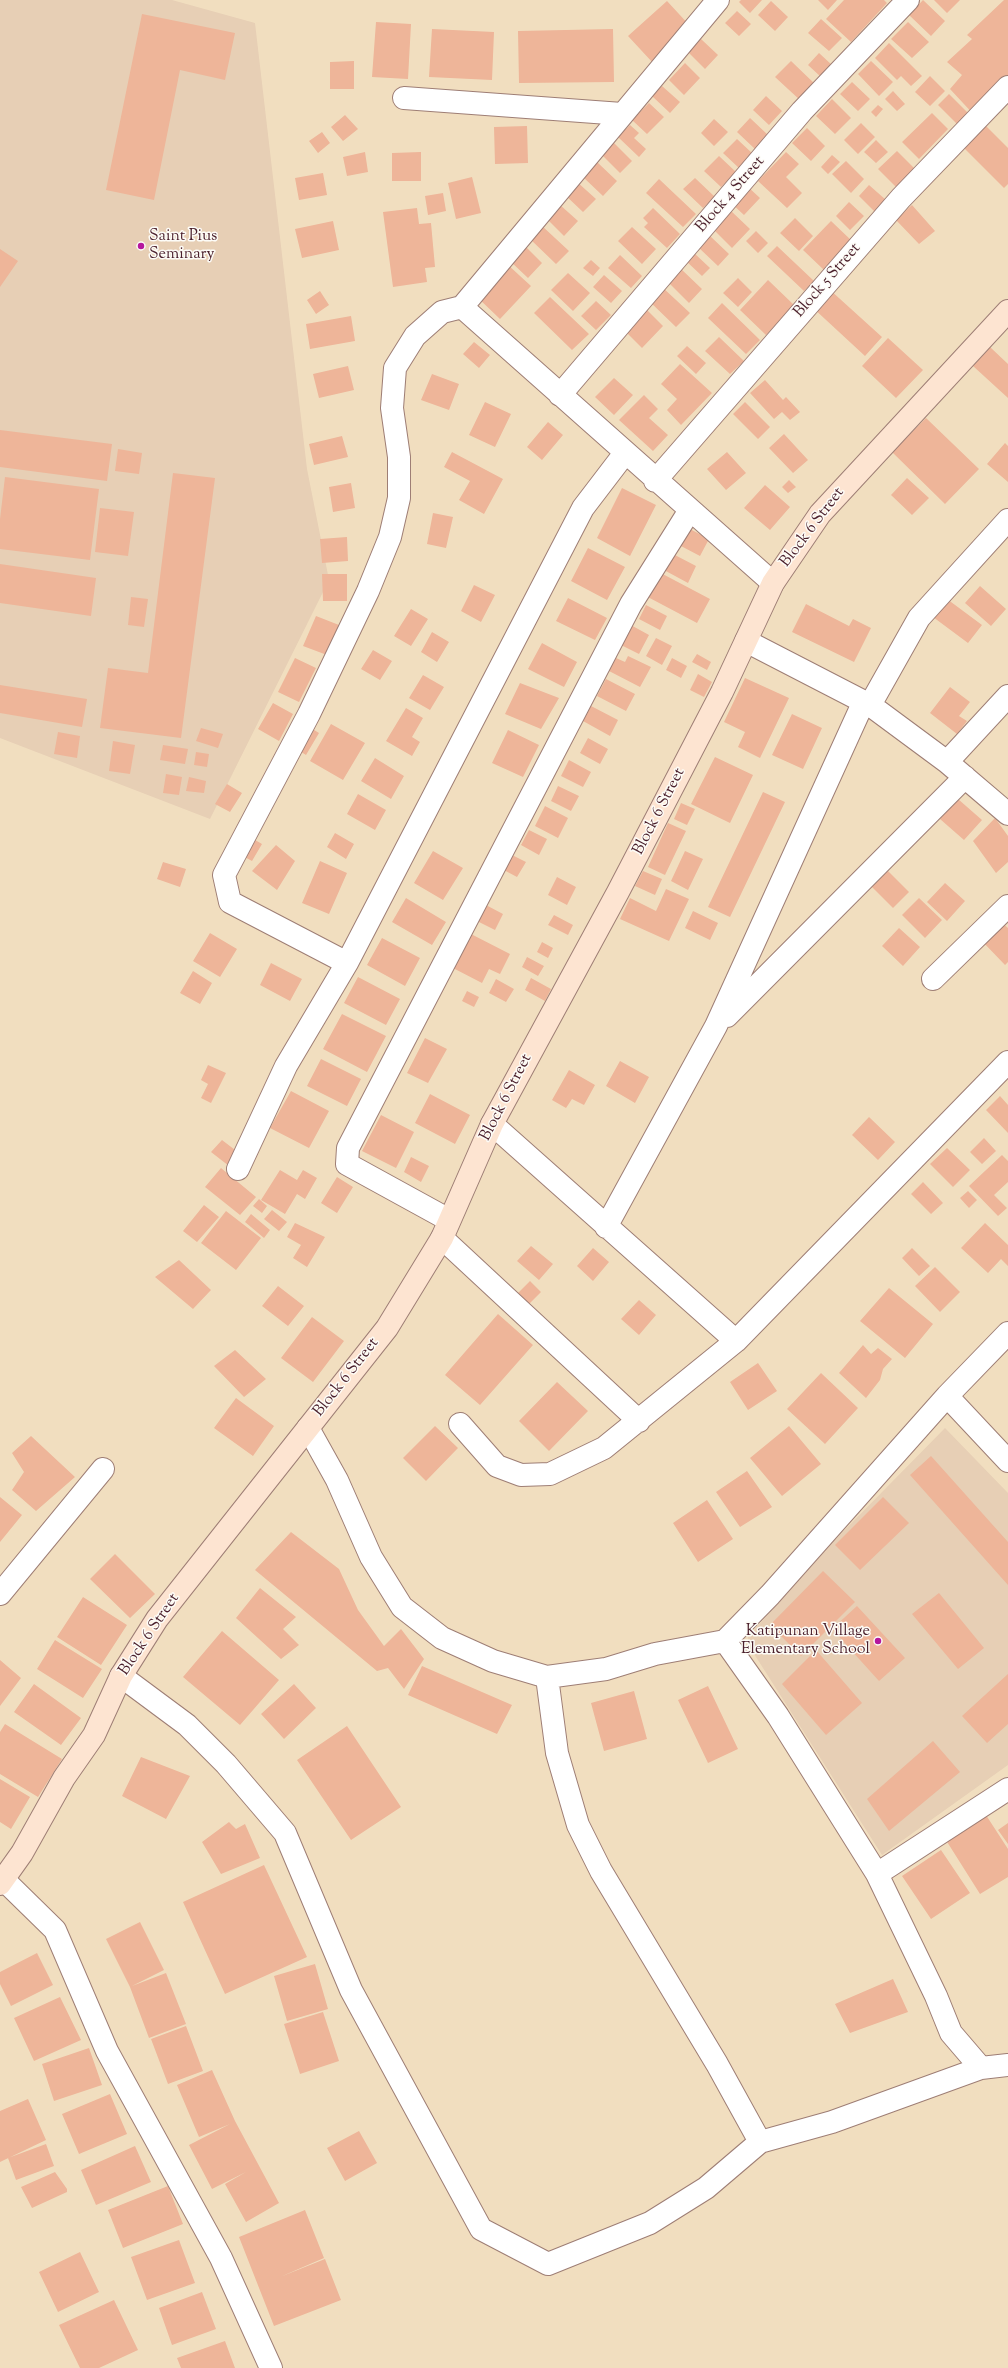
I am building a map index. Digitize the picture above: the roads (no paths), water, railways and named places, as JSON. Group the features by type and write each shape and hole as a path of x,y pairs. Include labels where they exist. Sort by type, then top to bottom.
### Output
{"street":[{"path":"347,963 230,902 224,876 309,714 368,592 390,537 399,498 399,457 392,408 395,368 415,336 442,312 462,308 718,0"},
{"name":"Block 4 Street","path":"560,395 802,111 908,0"},
{"name":"Block 5 Street","path":"655,480 901,198 1008,87"},
{"path":"404,98 622,114"},
{"path":"462,308 624,453 773,583"},
{"name":"Block 6 Street","path":"2,1882 22,1853 64,1778 94,1735 121,1676 157,1619 387,1328 446,1229 492,1124 618,892 722,692 773,583 820,514 1008,311"},
{"path":"238,1169 286,1066 347,963 582,508 624,453"},
{"path":"638,1421 446,1229 347,1164 348,1148 631,604 690,510"},
{"path":"606,1226 716,1026 867,703 919,618 1008,520"},
{"path":"746,641 867,703 948,762 1008,814"},
{"path":"948,762 1008,696"},
{"path":"716,1026 965,777"},
{"path":"933,979 1008,906"},
{"path":"460,1424 497,1466 521,1475 550,1474 604,1448 736,1342 1008,1062"},
{"path":"492,1124 736,1342"},
{"path":"308,1428 337,1480 371,1557 402,1607 442,1638 493,1661 547,1677 606,1669 655,1654 725,1641 776,1590 948,1396 1008,1333"},
{"path":"948,1396 1008,1461"},
{"path":"0,1594 103,1469"},
{"path":"725,1641 778,1716 878,1874 936,1996 950,2033 981,2068"},
{"path":"121,1676 187,1725 226,1764 284,1833 351,1990 481,2229 548,2264 650,2223 706,2188 760,2142 832,2122 981,2068 1008,2065"},
{"path":"547,1677 557,1753 578,1825 601,1871 717,2064 760,2142"},
{"path":"878,1874 1008,1789"},
{"path":"2,1882 55,1930 107,2051 221,2258 271,2368"}],"place":[{"name":"Saint Pius Seminary","path":"141,246"},
{"name":"Katipunan Village Elementary School","path":"878,1641"}]}
